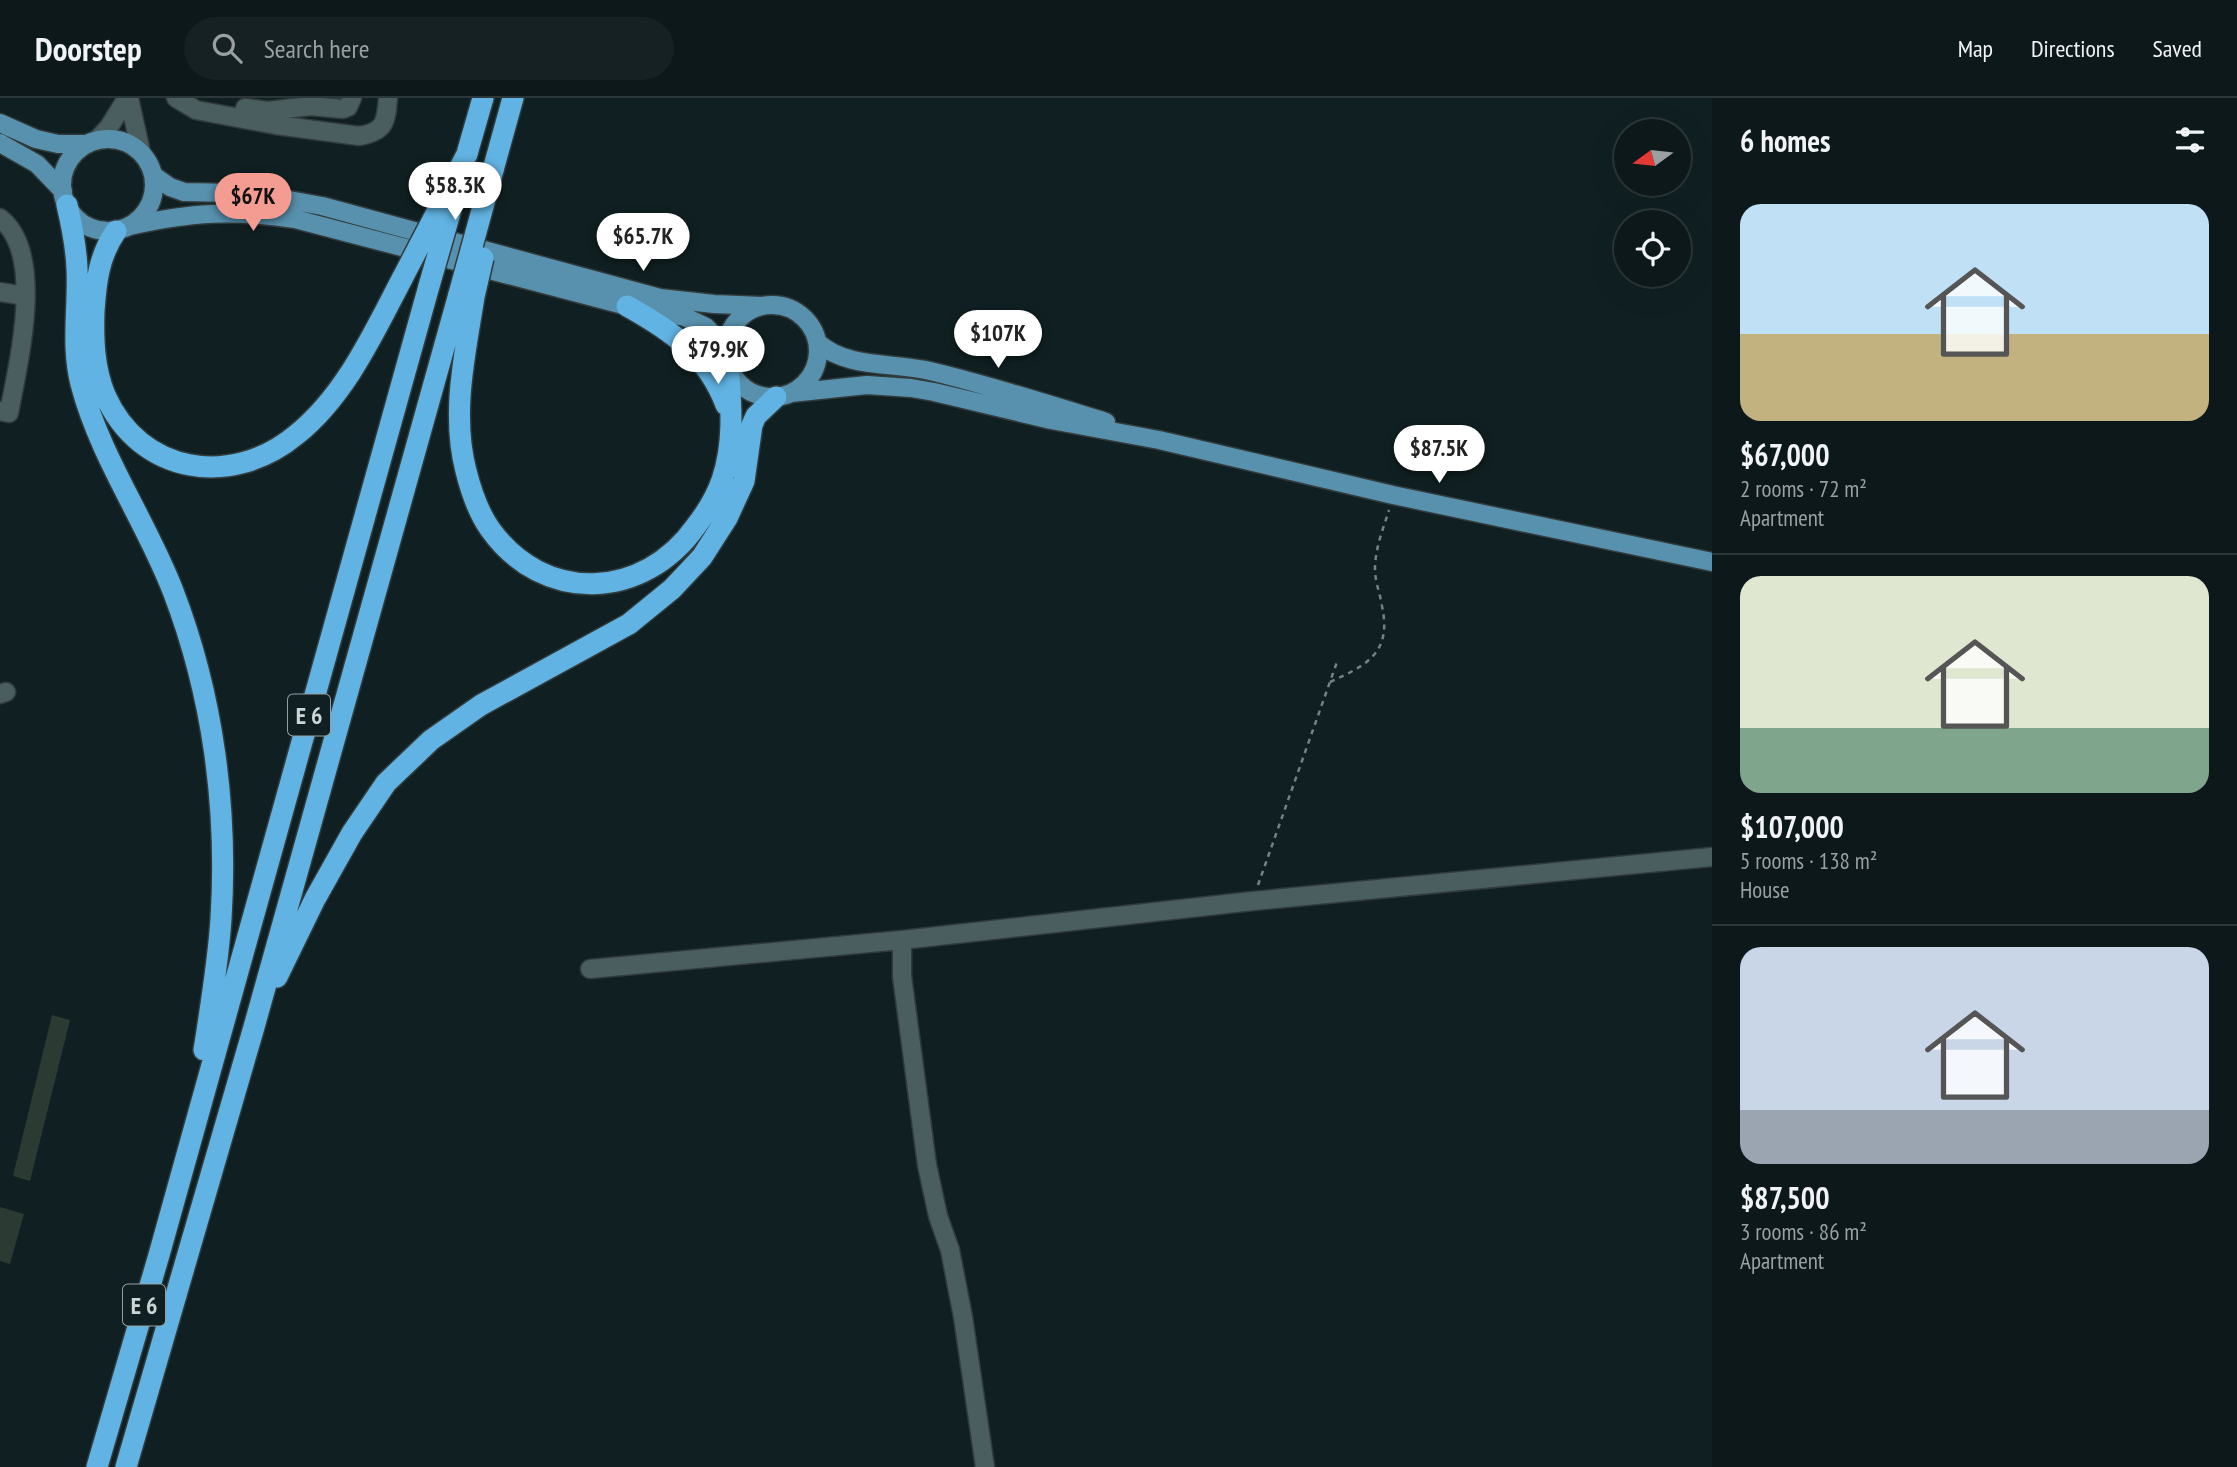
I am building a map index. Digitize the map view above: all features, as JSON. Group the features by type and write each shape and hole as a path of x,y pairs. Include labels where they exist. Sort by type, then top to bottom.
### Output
{"highway":[{"name":"E 6","path":"97,1467 483,98"},
{"name":"E 6","path":"126,1467 467,296 513,99"},
{"path":"123,229 105,248 97,272 93,343 99,378 111,408 132,436 158,454 189,465 222,467 268,454 298,434 329,402 367,346 464,163"},
{"path":"65,198 76,250 76,347 81,383 103,444 149,536 173,592 195,659 215,756 222,820 221,921 211,1010 190,1143"},
{"path":"467,296 460,397 461,445 465,469 476,502 491,529 521,561 556,579 575,584 612,583 631,578 666,558 692,532 715,497 726,465 732,420 727,356"},
{"path":"626,306 683,342 705,364 723,396 732,420"},
{"path":"254,1027 315,899 352,833 386,783 431,740 481,705 629,624 672,589 702,557 727,518 744,481 752,425 756,416 784,395"}],"main road":[{"path":"0,123 58,144 120,141 141,152 153,174 154,192 144,215 123,229"},
{"path":"65,198 64,172 73,156 92,142"},
{"path":"0,143 37,164 65,198 75,217 87,226 101,231 123,229 170,217 214,212 295,219 626,306 697,321 706,327 727,356 735,378 747,389 761,395 784,395 856,386 911,388 1051,421 1159,439 1393,495 1712,562"},
{"path":"153,174 170,187 184,192 233,192 311,204 660,298 714,304 778,306 800,315 811,327 817,342 818,357 813,372 804,384 784,395"},
{"path":"727,356 729,335 735,324 745,314 762,306"},
{"path":"817,342 831,354 846,359 929,371 1159,439"}],"street":[{"path":"92,142 109,127 128,98"},
{"path":"128,98 141,152"},
{"path":"177,98 276,125 359,136 370,134 384,123 387,118 388,98"},
{"path":"196,104 268,111 310,106 343,109 348,107 352,98"},
{"path":"0,218 6,223 22,250 26,274 23,336 5,412"},
{"path":"0,292 25,296"},
{"path":"590,968 902,940 1253,901 1712,857"},
{"path":"902,940 902,976 927,1165 938,1216 950,1250 963,1317 985,1467"}],"path":[{"path":"1330,682 1367,664 1377,653 1383,637 1385,623 1375,568 1393,495"},
{"path":"1253,901 1337,662"}],"building":[{"path":"52,1015 70,1020 30,1181 13,1176"},
{"path":"0,1207 24,1214 10,1264 0,1261"}]}
